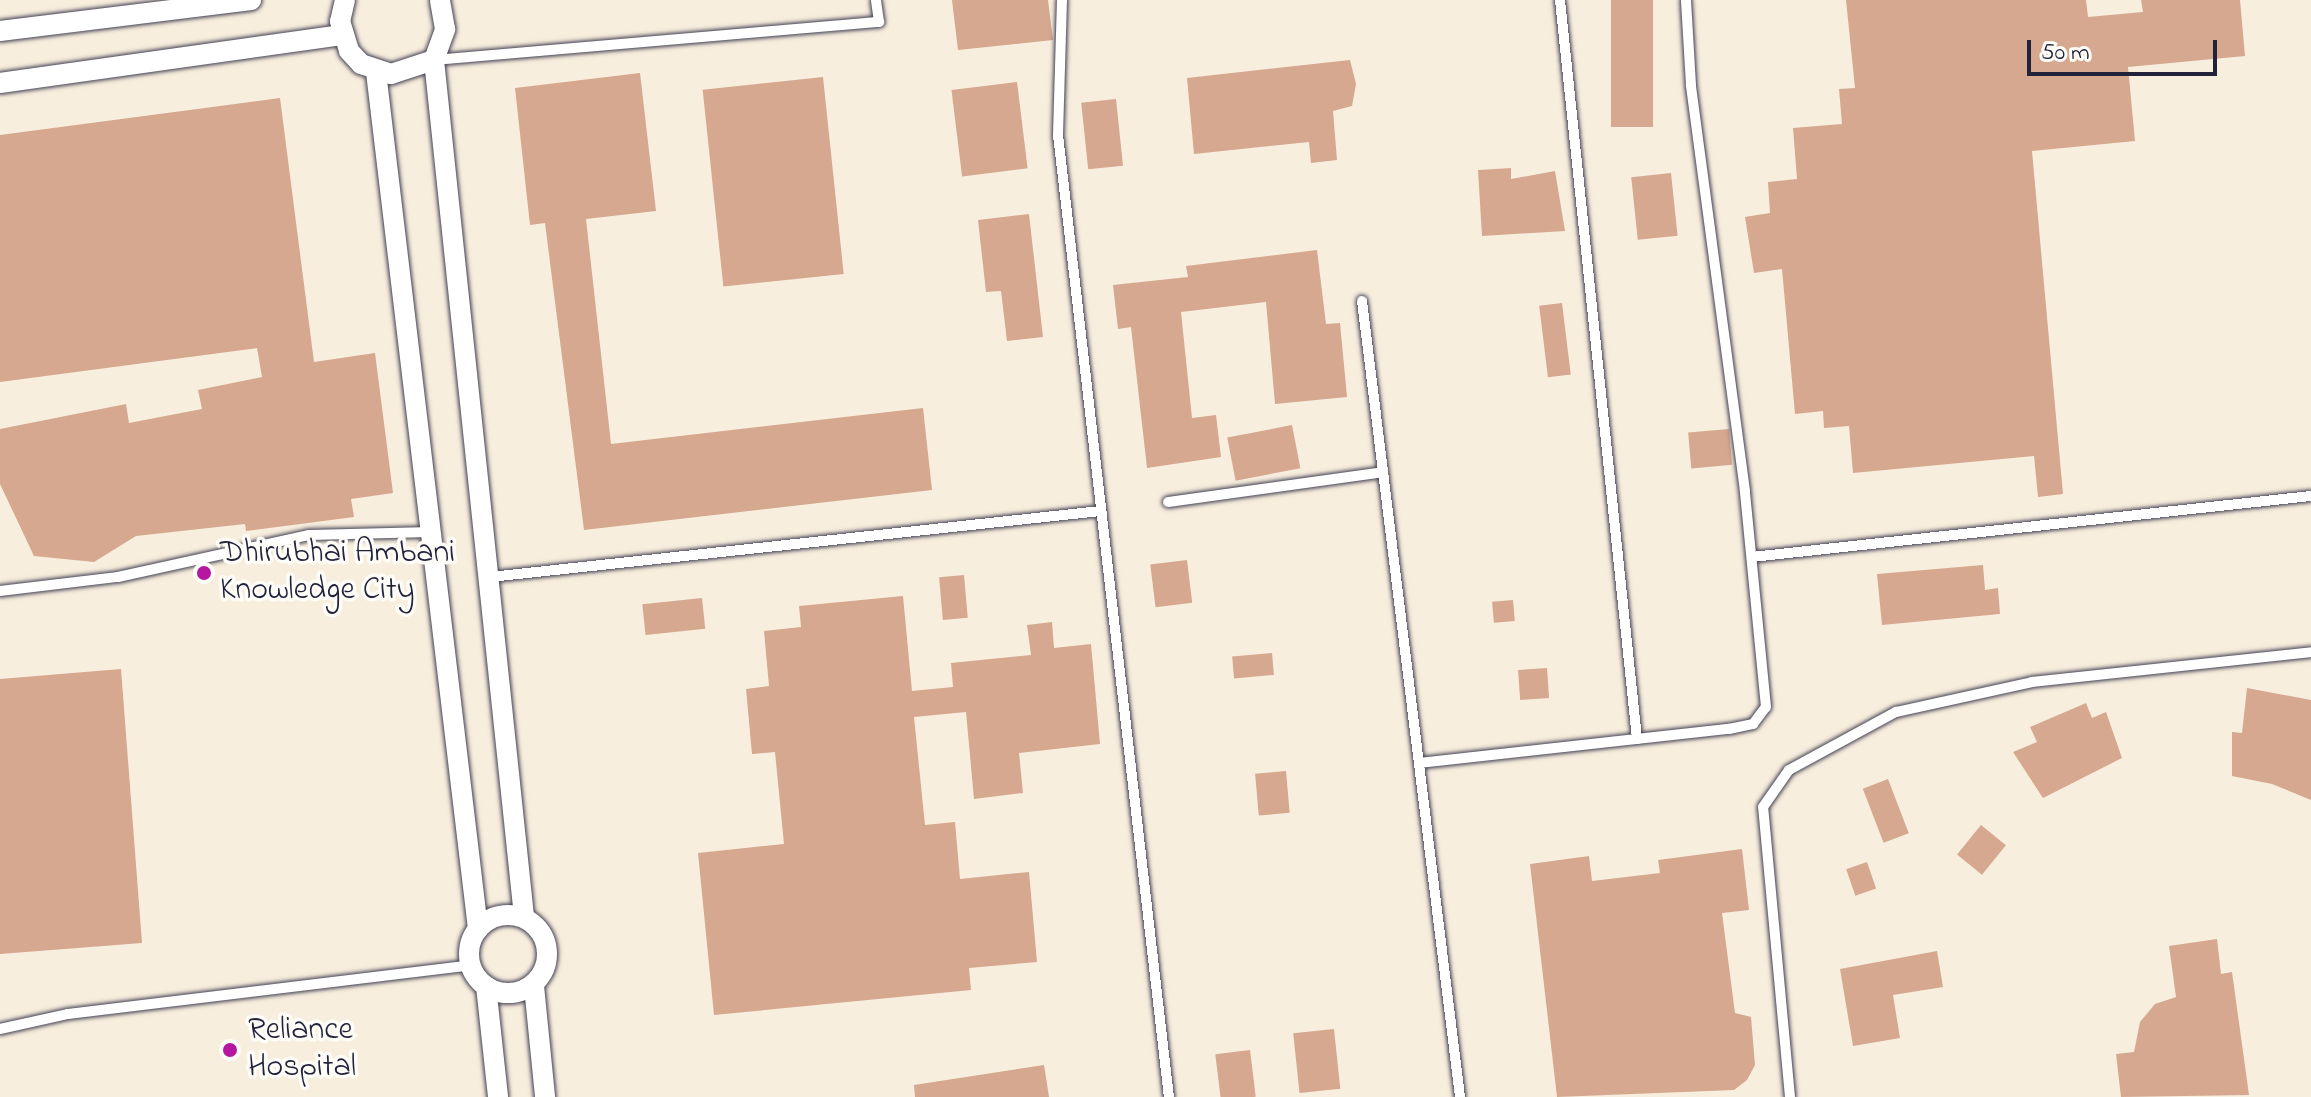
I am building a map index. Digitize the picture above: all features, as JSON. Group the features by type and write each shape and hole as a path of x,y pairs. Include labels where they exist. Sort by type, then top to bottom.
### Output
{"street":[{"path":"0,31 251,0"},
{"path":"345,0 342,35 349,51 376,72 404,73 434,60"},
{"path":"440,0 445,29 434,60 524,917 543,935 547,948 547,961 534,986 545,1097"},
{"path":"0,83 342,35"},
{"path":"376,72 478,929 471,965 486,986 498,1097"},
{"path":"478,929 498,916 524,917"},
{"path":"486,986 509,993 534,986"}],"lane":[{"path":"434,60 879,22 876,0"},
{"path":"1062,0 1058,135 1169,1097"},
{"path":"1560,0 1637,739"},
{"path":"1419,763 1753,724 1766,707 1752,557 1691,85 1686,0"},
{"path":"1362,301 1460,1097"},
{"path":"1168,502 1383,472"},
{"path":"1752,557 2311,496"},
{"path":"490,577 1101,511"},
{"path":"0,591 118,577 309,535 431,532"},
{"path":"1790,1097 1763,807 1789,770 1896,712 2032,682 2311,652"},
{"path":"0,1029 68,1014 471,965"}],"building":[{"path":"952,0 1048,0 1053,40 958,50"},
{"path":"1611,0 1653,0 1653,127 1611,127"},
{"path":"1846,0 2086,0 2088,17 2143,12 2141,0 2240,0 2245,56 2128,67 2135,141 2032,151 2063,494 2038,497 2034,456 1853,473 1849,426 1824,428 1823,411 1795,414 1782,269 1754,273 1745,217 1770,213 1768,182 1797,179 1793,128 1842,124 1839,89 1855,88"},
{"path":"1350,60 1356,84 1352,106 1333,111 1337,160 1311,163 1309,142 1194,154 1187,78"},
{"path":"640,73 656,211 586,219 611,444 923,408 932,490 584,530 545,223 530,225 515,88"},
{"path":"823,77 844,274 723,287 703,90"},
{"path":"1017,82 1028,168 962,176 951,90"},
{"path":"280,98 314,362 375,353 393,493 351,499 354,517 246,531 245,524 136,536 94,562 34,556 0,484 0,429 126,404 129,423 202,409 198,390 262,377 257,348 0,382 0,135"},
{"path":"1116,99 1123,166 1088,169 1081,103"},
{"path":"1511,168 1511,179 1555,171 1565,231 1482,236 1478,170"},
{"path":"1671,173 1678,236 1638,240 1631,177"},
{"path":"1029,214 1043,337 1007,341 1001,291 986,292 978,220"},
{"path":"1317,250 1326,324 1340,323 1347,397 1275,404 1266,302 1181,312 1192,418 1216,415 1221,457 1147,468 1131,327 1118,329 1113,285 1188,277 1186,266"},
{"path":"1562,303 1571,374 1548,377 1539,306"},
{"path":"1292,425 1300,468 1236,481 1227,438"},
{"path":"1729,429 1732,465 1691,468 1688,433"},
{"path":"1187,560 1192,603 1156,607 1150,565"},
{"path":"1983,565 1985,590 1998,588 2000,614 1882,625 1877,574"},
{"path":"964,575 968,618 943,620 939,577"},
{"path":"903,596 912,691 953,687 951,663 1031,655 1027,625 1052,622 1054,648 1091,644 1100,744 1019,753 1023,793 974,799 966,712 914,717 925,825 955,822 960,879 1029,872 1037,962 969,968 971,990 714,1015 698,853 784,844 775,752 752,754 746,689 769,686 764,631 801,627 799,606"},
{"path":"702,598 705,629 646,635 642,604"},
{"path":"1513,600 1515,621 1494,623 1492,602"},
{"path":"1272,653 1274,675 1234,678 1232,656"},
{"path":"1547,668 1549,698 1520,700 1518,670"},
{"path":"121,669 142,943 0,954 0,679"},
{"path":"2247,688 2311,700 2311,800 2272,784 2232,776 2232,732 2242,733"},
{"path":"2086,703 2092,718 2106,712 2122,758 2043,798 2013,752 2037,742 2030,727"},
{"path":"1286,771 1290,813 1259,816 1255,774"},
{"path":"1888,779 1909,833 1884,843 1863,789"},
{"path":"1981,825 2006,845 1982,875 1957,855"},
{"path":"1742,849 1749,910 1722,913 1735,1013 1751,1017 1755,1065 1747,1080 1734,1090 1557,1097 1530,864 1589,856 1592,881 1660,873 1658,860"},
{"path":"1867,862 1876,888 1855,896 1846,869"},
{"path":"2217,939 2221,974 2232,972 2249,1095 2121,1097 2116,1054 2134,1052 2140,1022 2155,1004 2176,997 2169,946"},
{"path":"1937,951 1943,987 1893,995 1900,1038 1853,1046 1840,969"},
{"path":"1334,1029 1340,1089 1299,1093 1293,1033"},
{"path":"1250,1050 1256,1097 1221,1097 1215,1054"},
{"path":"1044,1065 1049,1097 915,1097 914,1085"}],"place":[{"name":"Dhirubhai Ambani Knowledge City","path":"204,573"},
{"name":"Reliance Hospital","path":"230,1050"}]}
